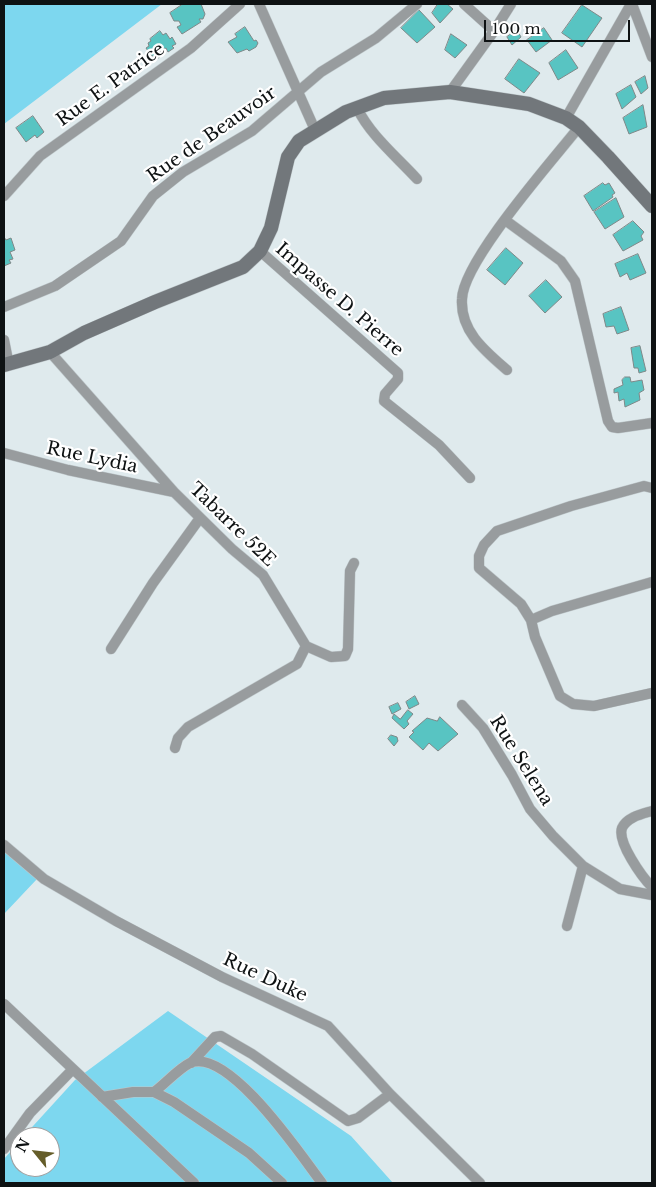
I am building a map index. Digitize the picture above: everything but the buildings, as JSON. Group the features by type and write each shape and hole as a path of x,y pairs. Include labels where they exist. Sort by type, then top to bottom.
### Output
{"street":[{"name":"Rue E. Patrice","path":"4,196 40,156 191,48 240,4"},
{"path":"259,4 315,130"},
{"name":"Rue de Beauvoir","path":"4,307 55,286 121,241 152,196 183,172 252,130 321,72 376,38 417,4"},
{"path":"464,4 494,31"},
{"path":"450,92 511,4"},
{"path":"632,4 652,56"},
{"path":"566,118 632,4"},
{"path":"4,340 6,365 50,352 84,333 242,267 260,251 271,228 288,157 299,141 315,130 357,108 384,98 450,92 529,104 566,118 579,128 652,203"},
{"path":"357,108 364,122 417,178"},
{"path":"507,370 474,338 466,325 462,300 465,282 505,220 579,128"},
{"path":"505,220 561,261 575,281 608,421 612,427 618,428 652,423"},
{"name":"Impasse D. Pierre","path":"260,251 398,373 398,379 385,394 384,401 439,445 470,478"},
{"name":"Tabarre 52E","path":"50,352 174,492 263,575 306,646"},
{"name":"Rue Lydia","path":"4,454 68,470 174,492"},
{"path":"652,488 644,486 571,506 497,531 489,537 479,556 479,568 521,604 530,620 535,637 560,696 573,704 594,706 652,693"},
{"path":"111,649 153,583 200,518"},
{"path":"175,748 178,738 188,727 297,664 306,646 331,657 345,656 348,649 350,571 354,562"},
{"path":"530,620 552,611 652,582"},
{"name":"Rue Selena","path":"462,704 484,728 530,809 583,866 620,889 652,895"},
{"path":"652,810 631,818 622,827 622,837 632,860 644,879 652,887"},
{"name":"Rue Duke","path":"4,845 44,878 116,921 222,977 328,1026 390,1094 480,1183"},
{"path":"567,926 583,866"},
{"path":"4,1004 194,1183"},
{"path":"154,1092 191,1063 215,1037 221,1036 252,1054 348,1121 358,1118 390,1094"},
{"path":"191,1063 207,1063 219,1068 247,1088 284,1132 322,1183"},
{"path":"4,1149 30,1113 73,1069"},
{"path":"102,1097 134,1092 154,1092 174,1102 248,1153 282,1183"}],"shaded area":[{"path":"4,4 162,4 4,124"},
{"path":"4,852 20,863 37,879 4,914"},
{"path":"168,1011 351,1136 393,1183 4,1183 4,1159 10,1152 10,1177 60,1177 60,1127 32,1127 75,1080"}]}
